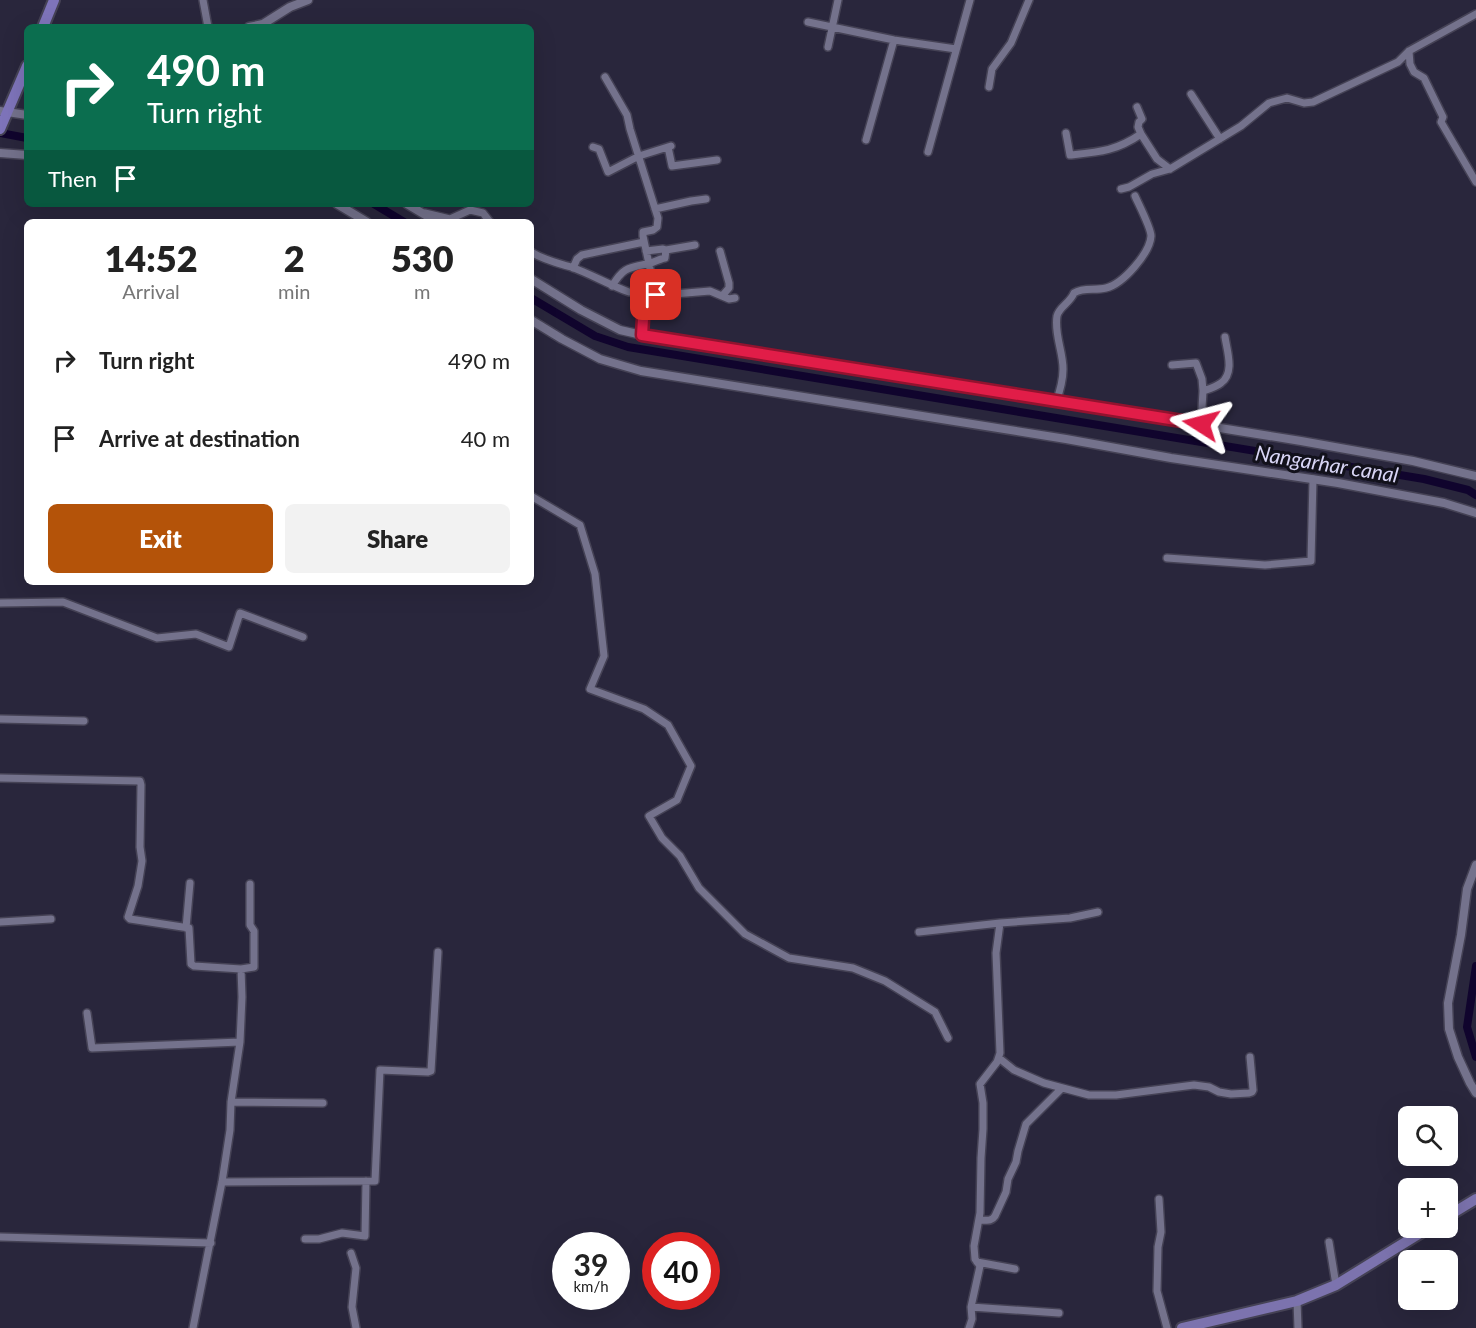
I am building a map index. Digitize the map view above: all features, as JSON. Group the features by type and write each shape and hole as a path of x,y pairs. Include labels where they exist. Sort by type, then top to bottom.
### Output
{"highway":[{"path":"44,24 54,0"},
{"path":"3,118 24,72"}],"main road":[{"path":"1458,1210 1476,1199"},
{"path":"1188,1327 1297,1301 1336,1284 1412,1238"}],"street":[{"path":"203,0 207,24"},
{"path":"263,24 291,7 308,0"},
{"path":"828,47 838,0"},
{"path":"928,152 970,0"},
{"path":"989,87 992,69 1011,43 1029,0"},
{"path":"1121,189 1129,188 1152,174 1170,169 1241,126 1269,103 1287,98 1304,103 1313,102 1398,62 1409,51 1476,14"},
{"path":"808,22 956,50"},
{"path":"866,140 894,40"},
{"path":"1409,51 1410,64 1414,72 1424,78 1443,117 1441,122 1476,182"},
{"path":"605,77 627,115 658,218 657,227 643,232 656,295 710,291 729,299 735,298"},
{"path":"1191,94 1220,139"},
{"path":"1137,107 1142,119 1138,127 1141,134 1157,159 1170,169"},
{"path":"3,118 24,116"},
{"path":"1066,133 1070,155 1113,149 1141,134"},
{"path":"593,147 599,149 608,172 639,156 670,146 672,166 717,160"},
{"path":"0,153 24,155"},
{"path":"1056,402 1061,387 1063,368 1058,338 1058,315 1062,308 1080,289 1108,288 1126,276 1145,251 1151,237 1135,196"},
{"path":"655,209 706,200"},
{"path":"342,207 362,219"},
{"path":"412,207 432,219"},
{"path":"419,211 450,219 470,210 483,213 488,219"},
{"path":"573,268 577,259 582,255 644,242"},
{"path":"646,251 695,245"},
{"path":"612,286 619,275 628,268 650,264 665,258 666,250"},
{"path":"720,251 729,283 729,288 722,296"},
{"path":"534,254 629,292"},
{"path":"534,281 581,310 620,330 642,335 1201,424 1413,461 1476,476"},
{"path":"642,335 644,303 646,298 655,292"},
{"path":"534,322 600,359 641,371 1313,479 1444,503 1476,513"},
{"path":"1203,391 1221,384 1227,377 1229,369 1225,337"},
{"path":"1172,366 1196,363 1202,379 1203,391 1201,424"},
{"path":"1167,558 1265,565 1311,561 1313,479"},
{"path":"534,498 580,525 595,574 604,656 590,689 644,709 668,725 691,766 677,800 649,816 662,838 680,856 699,888 745,934 789,958 853,968 885,981 935,1012 948,1038"},
{"path":"0,603 63,602 157,638 196,634 229,647 240,613 303,637"},
{"path":"0,719 84,721"},
{"path":"0,777 140,781 142,861 138,886 128,919 189,928 192,965 241,969 255,966 254,931 250,925 250,884"},
{"path":"1476,865 1467,889 1448,1003 1449,1029 1458,1057 1476,1093"},
{"path":"186,928 190,883"},
{"path":"919,932 1070,918 1098,912"},
{"path":"0,922 51,919"},
{"path":"969,1328 972,1319 971,1307 980,1270 974,1255 974,1246 980,1220 983,1129 980,1084 999,1058 996,953 1000,923"},
{"path":"222,1182 375,1180 380,1070 428,1072 432,1069 438,952"},
{"path":"193,1328 211,1243 230,1130 231,1102 240,1042 241,969"},
{"path":"87,1013 92,1048 240,1042"},
{"path":"999,1058 1014,1070 1061,1089 1089,1095 1116,1095 1194,1085 1231,1094 1249,1093 1253,1090 1250,1057"},
{"path":"980,1220 990,1221 996,1216 1016,1162 1026,1124 1061,1089"},
{"path":"231,1102 323,1103"},
{"path":"304,1239 319,1239 342,1233 365,1236 366,1181"},
{"path":"1159,1199 1161,1232 1158,1247 1157,1291 1167,1328"},
{"path":"0,1236 211,1243"},
{"path":"1329,1242 1336,1284"},
{"path":"351,1253 356,1268 352,1307 356,1328"},
{"path":"977,1262 1015,1269"},
{"path":"1297,1301 1298,1328"},
{"path":"971,1307 1059,1312"}],"waterway":[{"name":"Nangarhar canal","path":"0,133 24,137"},
{"name":"Nangarhar canal","path":"379,207 399,219"},
{"name":"Nangarhar canal","path":"534,300 595,336 628,347 1424,479 1468,490 1476,495"},
{"name":"Nangarhar canal","path":"1476,966 1467,1027 1476,1057"}],"route":[{"path":"656,295 655,292 646,298 644,303 642,335 1201,424"}]}
